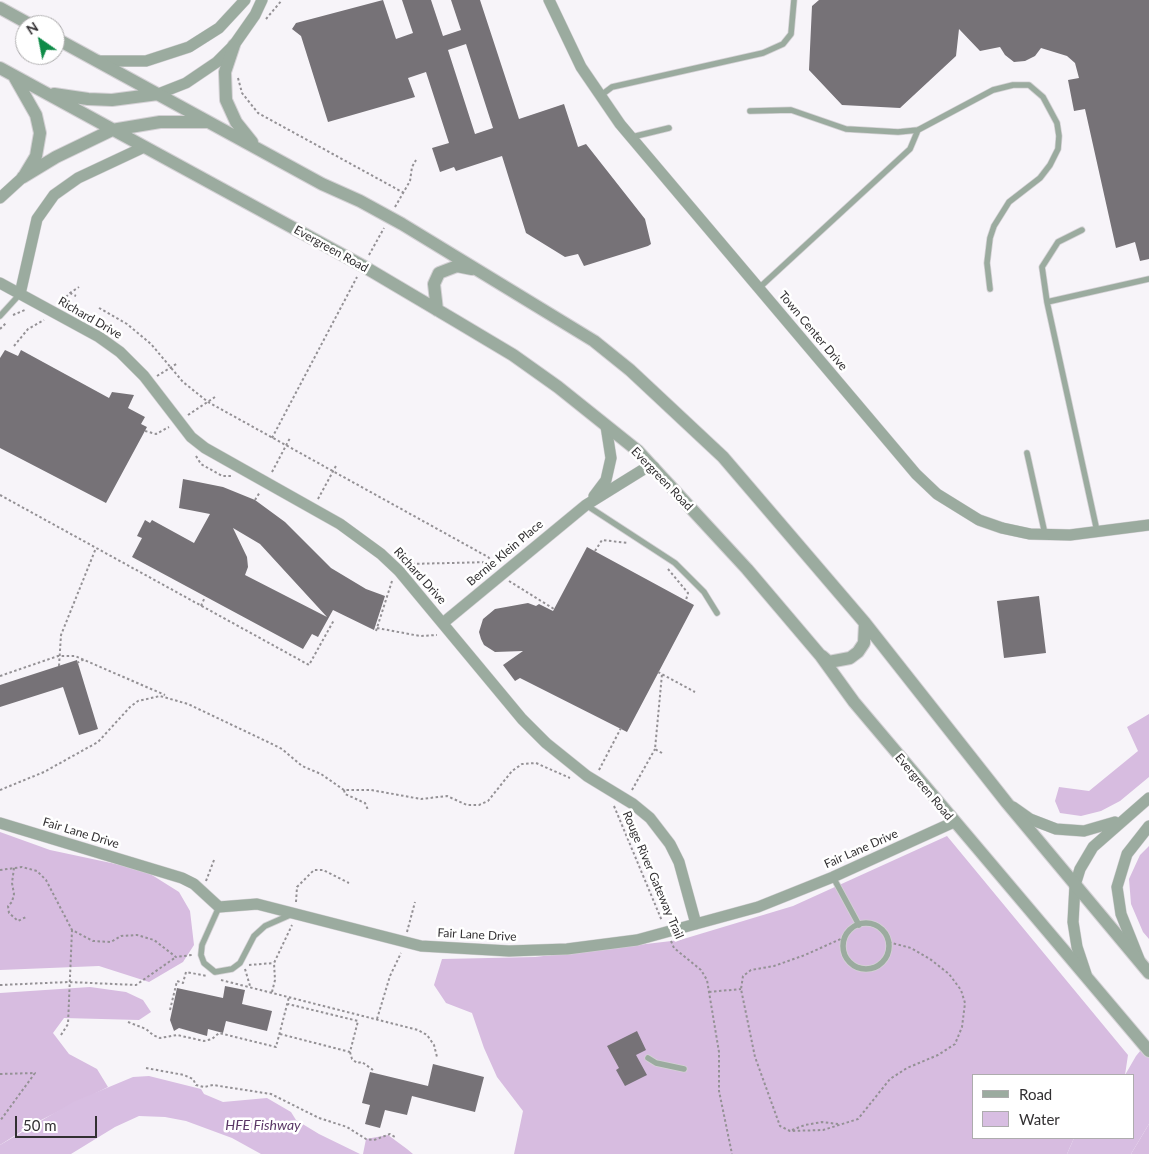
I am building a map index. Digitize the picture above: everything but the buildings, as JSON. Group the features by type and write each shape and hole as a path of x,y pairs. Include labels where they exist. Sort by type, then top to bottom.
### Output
{"street":[{"path":"99,61 146,61 189,47 219,28 245,0"},
{"path":"42,91 88,99 112,100 158,94 198,76 217,62 234,45 255,15 262,0"},
{"name":"Town Center Drive","path":"549,0 570,47 600,96 631,138 916,474 937,494 964,512 993,526 1016,532 1045,534 1149,525"},
{"path":"0,8 15,16"},
{"path":"65,43 322,184 390,217 594,341 645,383 723,457 865,623 1008,803 1145,969"},
{"path":"234,45 225,72 226,100 236,122 258,149"},
{"name":"Evergreen Road","path":"0,68 142,148 363,266 513,355 558,387 654,467 748,569 820,655 854,702 1149,1051"},
{"path":"13,76 36,115 40,133 36,156 23,178"},
{"path":"0,198 23,178 56,157 112,130 160,122 208,122"},
{"path":"20,294 37,219 54,195 78,178 142,148"},
{"path":"437,310 434,284 439,273 457,266 479,270"},
{"name":"Richard Drive","path":"0,283 99,337 120,352 144,376 191,437 205,448 340,524 367,542 399,571 442,628 522,718 559,755 593,780 633,804 658,827 679,862 696,924"},
{"name":"Bernie Klein Place","path":"586,505 606,480 610,458 606,426"},
{"name":"Bernie Klein Place","path":"442,628 586,505 644,469 654,467"},
{"path":"820,655 830,662 850,658 858,652 864,642 865,623"},
{"path":"1089,980 1080,960 1074,935 1075,885 1080,868 1093,847 1123,818 1149,798"},
{"path":"1008,803 1030,819 1063,830 1097,829 1123,818"},
{"name":"Fair Lane Drive","path":"0,823 182,878 194,884 219,907 257,904 421,946 476,950 567,949 637,940 667,932 758,907 833,877 954,822"},
{"path":"1145,969 1121,914 1117,887 1127,854 1149,826"}],"lane":[{"path":"600,96 612,87 763,53 783,44 791,34 794,0"},
{"path":"750,111 792,110 846,129 898,132 918,130 993,90 1013,85 1029,85 1043,97 1050,107 1057,123 1058,149 1050,165 1040,178 1009,202 994,226 990,238 987,263 990,289"},
{"path":"631,138 669,128"},
{"path":"759,288 910,149 918,130"},
{"path":"1082,230 1058,242 1042,267 1047,302 1096,531"},
{"path":"1047,302 1149,279"},
{"path":"0,316 20,294"},
{"path":"1027,453 1045,534"},
{"path":"586,505 665,556 691,577 704,592 717,613"},
{"path":"833,877 859,924"},
{"path":"219,907 202,948 204,963 215,972 232,970 240,963 254,936 259,931 278,919 295,913"},
{"path":"859,924 874,925 886,934 889,949 882,963 875,967 860,968 847,959 844,952 845,937 859,924"},
{"path":"648,1058 656,1063 684,1069"}],"path":[{"path":"260,25 282,0"},
{"path":"237,74 242,93 258,113 404,193"},
{"path":"272,438 404,193 416,160"},
{"path":"58,306 70,292 78,287"},
{"path":"70,292 76,296"},
{"path":"99,308 136,332 172,367 194,393 332,472 488,557 497,567"},
{"path":"14,315 27,309"},
{"path":"14,346 35,323 50,319 43,315"},
{"path":"0,329 7,322"},
{"path":"155,377 178,363"},
{"path":"184,417 215,397"},
{"path":"145,431 156,434 171,426 174,430"},
{"path":"269,476 290,438"},
{"path":"194,453 201,464 222,476 236,475"},
{"path":"317,501 337,464"},
{"path":"255,500 261,490"},
{"path":"0,495 309,665 334,620"},
{"path":"595,551 602,540 622,544 640,540"},
{"path":"59,666 58,656 61,635 96,548"},
{"path":"665,556 665,565 688,593 686,600"},
{"path":"406,564 493,562"},
{"path":"394,577 377,629 420,636 442,628"},
{"path":"507,580 554,609"},
{"path":"201,606 205,596"},
{"path":"0,676 58,656 65,655 84,659 282,749 302,766 321,774 344,790 345,794 365,803 368,810"},
{"path":"77,663 84,659"},
{"path":"658,672 695,692"},
{"path":"631,792 655,749 662,674"},
{"path":"0,790 44,772 98,742 130,707 138,701 167,696"},
{"path":"593,780 620,728"},
{"path":"655,749 662,753"},
{"path":"344,790 371,790 421,798 447,796 467,805 479,805 488,801 512,771 522,764 536,763 572,779"},
{"name":"Rouge River Gateway Trail","path":"612,804 674,948 701,970 710,992 719,1052 719,1092 732,1154"},
{"path":"204,885 214,860"},
{"path":"0,870 22,867 37,871 46,880 72,930 68,1024 61,1035"},
{"path":"14,868 12,883 14,894 12,902 8,906 9,913 18,921 26,917"},
{"path":"272,992 275,980 274,963 295,913 298,886 314,870 324,870 349,883"},
{"path":"406,934 415,902"},
{"path":"72,930 93,941 111,942 121,936 138,935 154,940 176,957"},
{"path":"845,937 774,966 751,970 743,976 741,989 755,1057 780,1126 790,1131 823,1130 858,1118 890,1079 907,1068 938,1055 956,1044 962,1027 965,1003 961,990 949,974 910,948 888,942"},
{"path":"0,985 69,982 136,985 176,957 191,956 202,948"},
{"path":"377,1018 390,976 403,950"},
{"path":"250,986 244,964 274,963"},
{"path":"170,1010 177,981 183,983 186,972 290,996 418,1030 427,1035 434,1045 437,1057"},
{"path":"710,992 741,989"},
{"path":"128,1022 146,1029 160,1038 177,1035 204,1041 212,1039 218,1033 276,1047 290,996"},
{"path":"288,1004 358,1021 350,1052 352,1059 356,1063 362,1062 373,1070"},
{"path":"326,1013 328,1006"},
{"path":"280,1034 350,1052"},
{"path":"146,1068 184,1074 193,1079 196,1085 204,1087 212,1085 271,1094 319,1118 347,1127 366,1139 374,1140 390,1134 396,1136"},
{"path":"0,1074 36,1073 0,1121"},
{"path":"790,1131 805,1124 822,1122 840,1125"}],"shaded area":[{"path":"1149,714 1149,777 1120,801 1101,811 1081,816 1060,813 1055,801 1059,787 1089,791 1138,751 1127,727"},
{"path":"0,832 50,850 144,870 179,892 190,911 194,945 183,962 149,982 99,966 0,970"},
{"path":"947,836 1128,1055 1125,1074 972,1074 972,1139 1074,1139 1067,1154 514,1154 523,1111 497,1077 484,1048 472,1013 446,1003 434,985 442,959 535,957 680,940 793,906"},
{"path":"1149,846 1149,939 1143,932 1131,904 1129,879 1140,855"},
{"path":"90,987 126,992 143,1000 151,1012 139,1020 64,1018 53,1033 69,1054 97,1069 108,1087 33,1124 0,1145 0,993"},
{"path":"1149,1124 1149,1154 1131,1154"},
{"path":"388,1135 413,1154 363,1154 366,1139"}],"water":[{"path":"1149,1040 1149,1124 1131,1154 1067,1154 1074,1139 1134,1139 1134,1074 1126,1074 1136,1056"},
{"name":"HFE Fishway","path":"149,1076 201,1089 204,1094 223,1102 267,1098 291,1112 296,1120 319,1134 360,1154 261,1154 232,1138 186,1121 165,1117 139,1116 115,1127 71,1154 0,1154 0,1145 73,1102 133,1077"}]}
